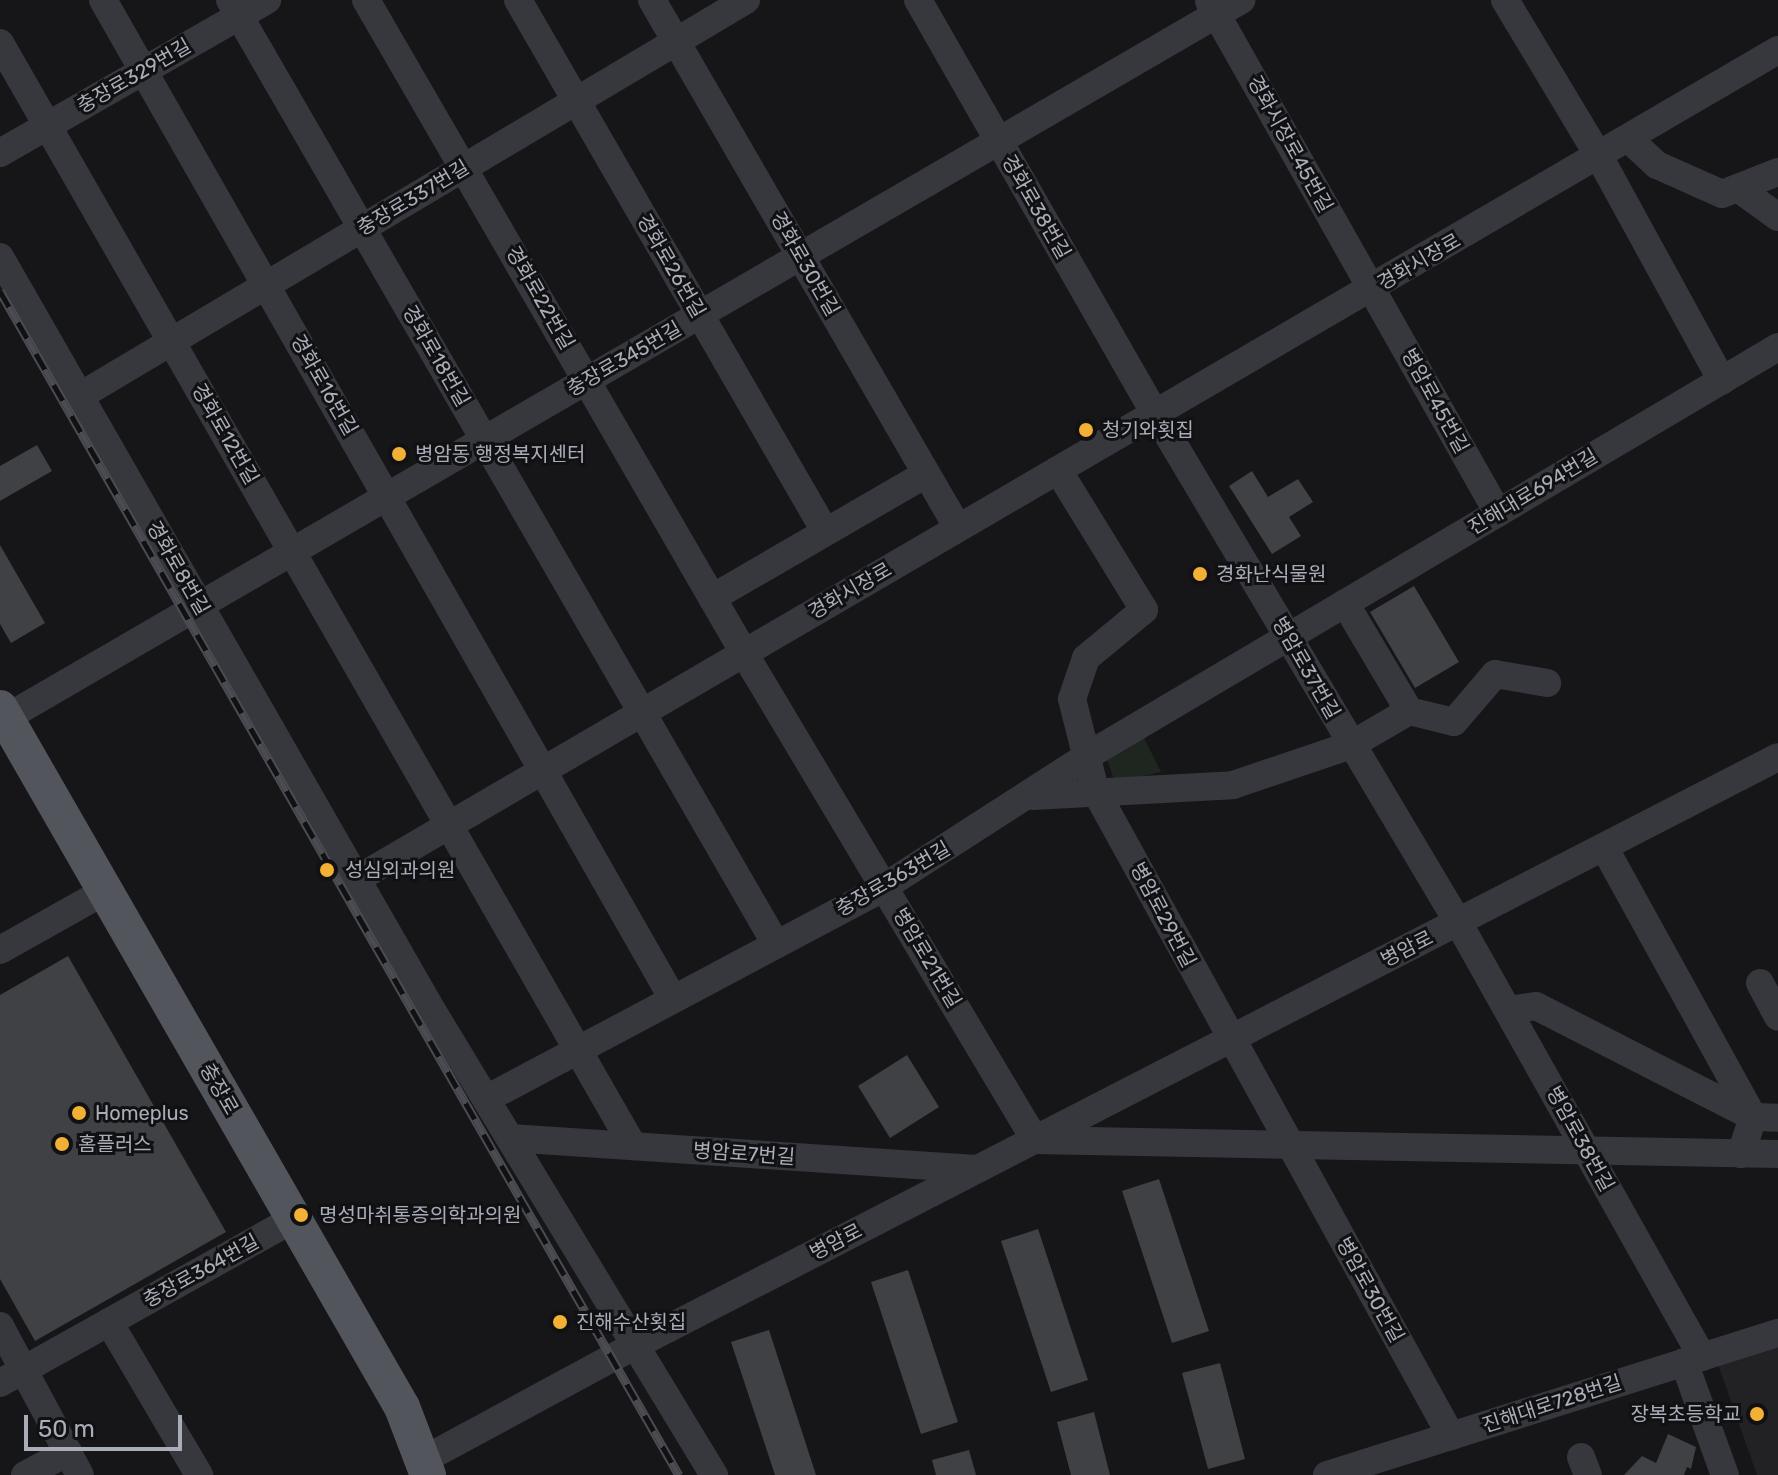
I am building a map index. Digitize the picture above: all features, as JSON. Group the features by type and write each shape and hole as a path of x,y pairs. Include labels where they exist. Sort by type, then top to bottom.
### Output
{"main road":[{"name":"충장로","path":"3,713 402,1407 427,1467"}],"street":[{"name":"경화로16번길","path":"103,0 544,770"},
{"name":"충장로329번길","path":"0,153 144,71 234,8 267,0"},
{"name":"경화로22번길","path":"366,0 744,653"},
{"name":"경화로26번길","path":"518,0 825,531"},
{"name":"경화로30번길","path":"652,0 688,44 800,256 958,528"},
{"path":"688,44 706,0"},
{"name":"충장로337번길","path":"80,396 576,101 688,44 746,0"},
{"name":"경화로38번길","path":"918,0 1155,413"},
{"name":"충장로345번길","path":"3,713 200,605 999,141 1213,7 1241,0"},
{"path":"1505,0 1600,158 1722,381"},
{"name":"경화시장로45번길","path":"1213,7 1372,289"},
{"name":"경화로18번길","path":"234,8 642,712"},
{"name":"경화로12번길","path":"0,43 450,825"},
{"name":"경화시장로","path":"357,879 1155,413 1600,158 1778,50"},
{"path":"1630,140 1657,165 1722,194 1778,172"},
{"path":"1739,189 1778,217"},
{"name":"경화로8번길","path":"0,257 357,879"},
{"name":"병암로45번길","path":"1372,289 1498,513"},
{"name":"진해대로694번길","path":"1288,637 1778,347"},
{"name":"병암로37번길","path":"1155,413 1458,922"},
{"path":"1058,470 1144,610 1086,658 1072,699 1095,790"},
{"path":"712,598 926,474"},
{"path":"1345,603 1409,711"},
{"name":"충장로363번길","path":"486,1099 884,887 1030,796 1087,756 1288,637"},
{"name":"병암로21번길","path":"744,653 1035,1140"},
{"path":"1030,796 1095,790 1233,785 1351,745 1409,711 1454,722 1495,674 1547,683"},
{"path":"642,712 776,944"},
{"name":"병암로","path":"427,1467 636,1345 1778,757"},
{"path":"544,770 673,999"},
{"name":"병암로29번길","path":"1095,790 1230,1039"},
{"path":"450,825 633,1146"},
{"path":"1604,847 1765,1117"},
{"path":"357,879 714,1475"},
{"path":"0,950 105,891"},
{"name":"병암로38번길","path":"1458,922 1587,1151 1693,1360 1725,1475"},
{"path":"1760,983 1778,1017"},
{"path":"1508,1010 1536,1006 1765,1117"},
{"name":"병암로30번길","path":"1230,1039 1451,1436"},
{"path":"1741,1154 1765,1117"},
{"name":"병암로7번길","path":"510,1138 978,1169"},
{"name":"병암로","path":"1035,1140 1289,1145"},
{"path":"1289,1145 1778,1154"},
{"name":"충장로364번길","path":"12,1376 294,1219"},
{"path":"109,1322 199,1475"},
{"path":"0,1326 12,1376 74,1463 25,1475"},
{"name":"진해대로728번길","path":"1327,1475 1778,1333"}],"shaded area":[{"path":"1144,738 1161,772 1115,782 1106,757"},
{"name":"장복초등학교","path":"1778,1335 1778,1475 1757,1475 1714,1353"}],"building":[{"path":"37,445 52,471 0,501 0,466"},
{"path":"1252,471 1268,497 1298,479 1313,502 1289,517 1301,536 1272,554 1229,486"},
{"path":"0,545 45,623 11,643 0,624"},
{"path":"1414,586 1459,662 1415,688 1370,612"},
{"name":"Homeplus","path":"68,956 226,1232 35,1341 0,1279 0,995"},
{"path":"907,1055 939,1107 890,1138 858,1086"},
{"path":"1159,1179 1209,1331 1172,1343 1122,1191"},
{"path":"1038,1229 1088,1380 1051,1392 1001,1241"},
{"path":"908,1270 958,1422 921,1434 871,1282"},
{"path":"769,1330 816,1475 775,1475 731,1342"},
{"path":"1220,1363 1245,1459 1208,1469 1182,1373"},
{"path":"1094,1412 1110,1475 1071,1475 1057,1422"},
{"path":"1668,1434 1696,1447 1691,1469 1687,1467 1684,1475 1624,1475 1642,1456 1656,1463"},
{"path":"969,1450 976,1475 936,1475 932,1460"}],"railway":[{"path":"0,291 679,1475"}],"place":[{"name":"청기와횟집","path":"1086,430"},
{"name":"병암동 행정복지센터","path":"399,454"},
{"name":"경화난식물원","path":"1200,574"},
{"name":"성심외과의원","path":"327,870"},
{"name":"Homeplus","path":"79,1113"},
{"name":"홈플러스","path":"62,1144"},
{"name":"명성마취통증의학과의원","path":"301,1215"},
{"name":"진해수산횟집","path":"560,1322"},
{"name":"장복초등학교","path":"1757,1414"}]}
